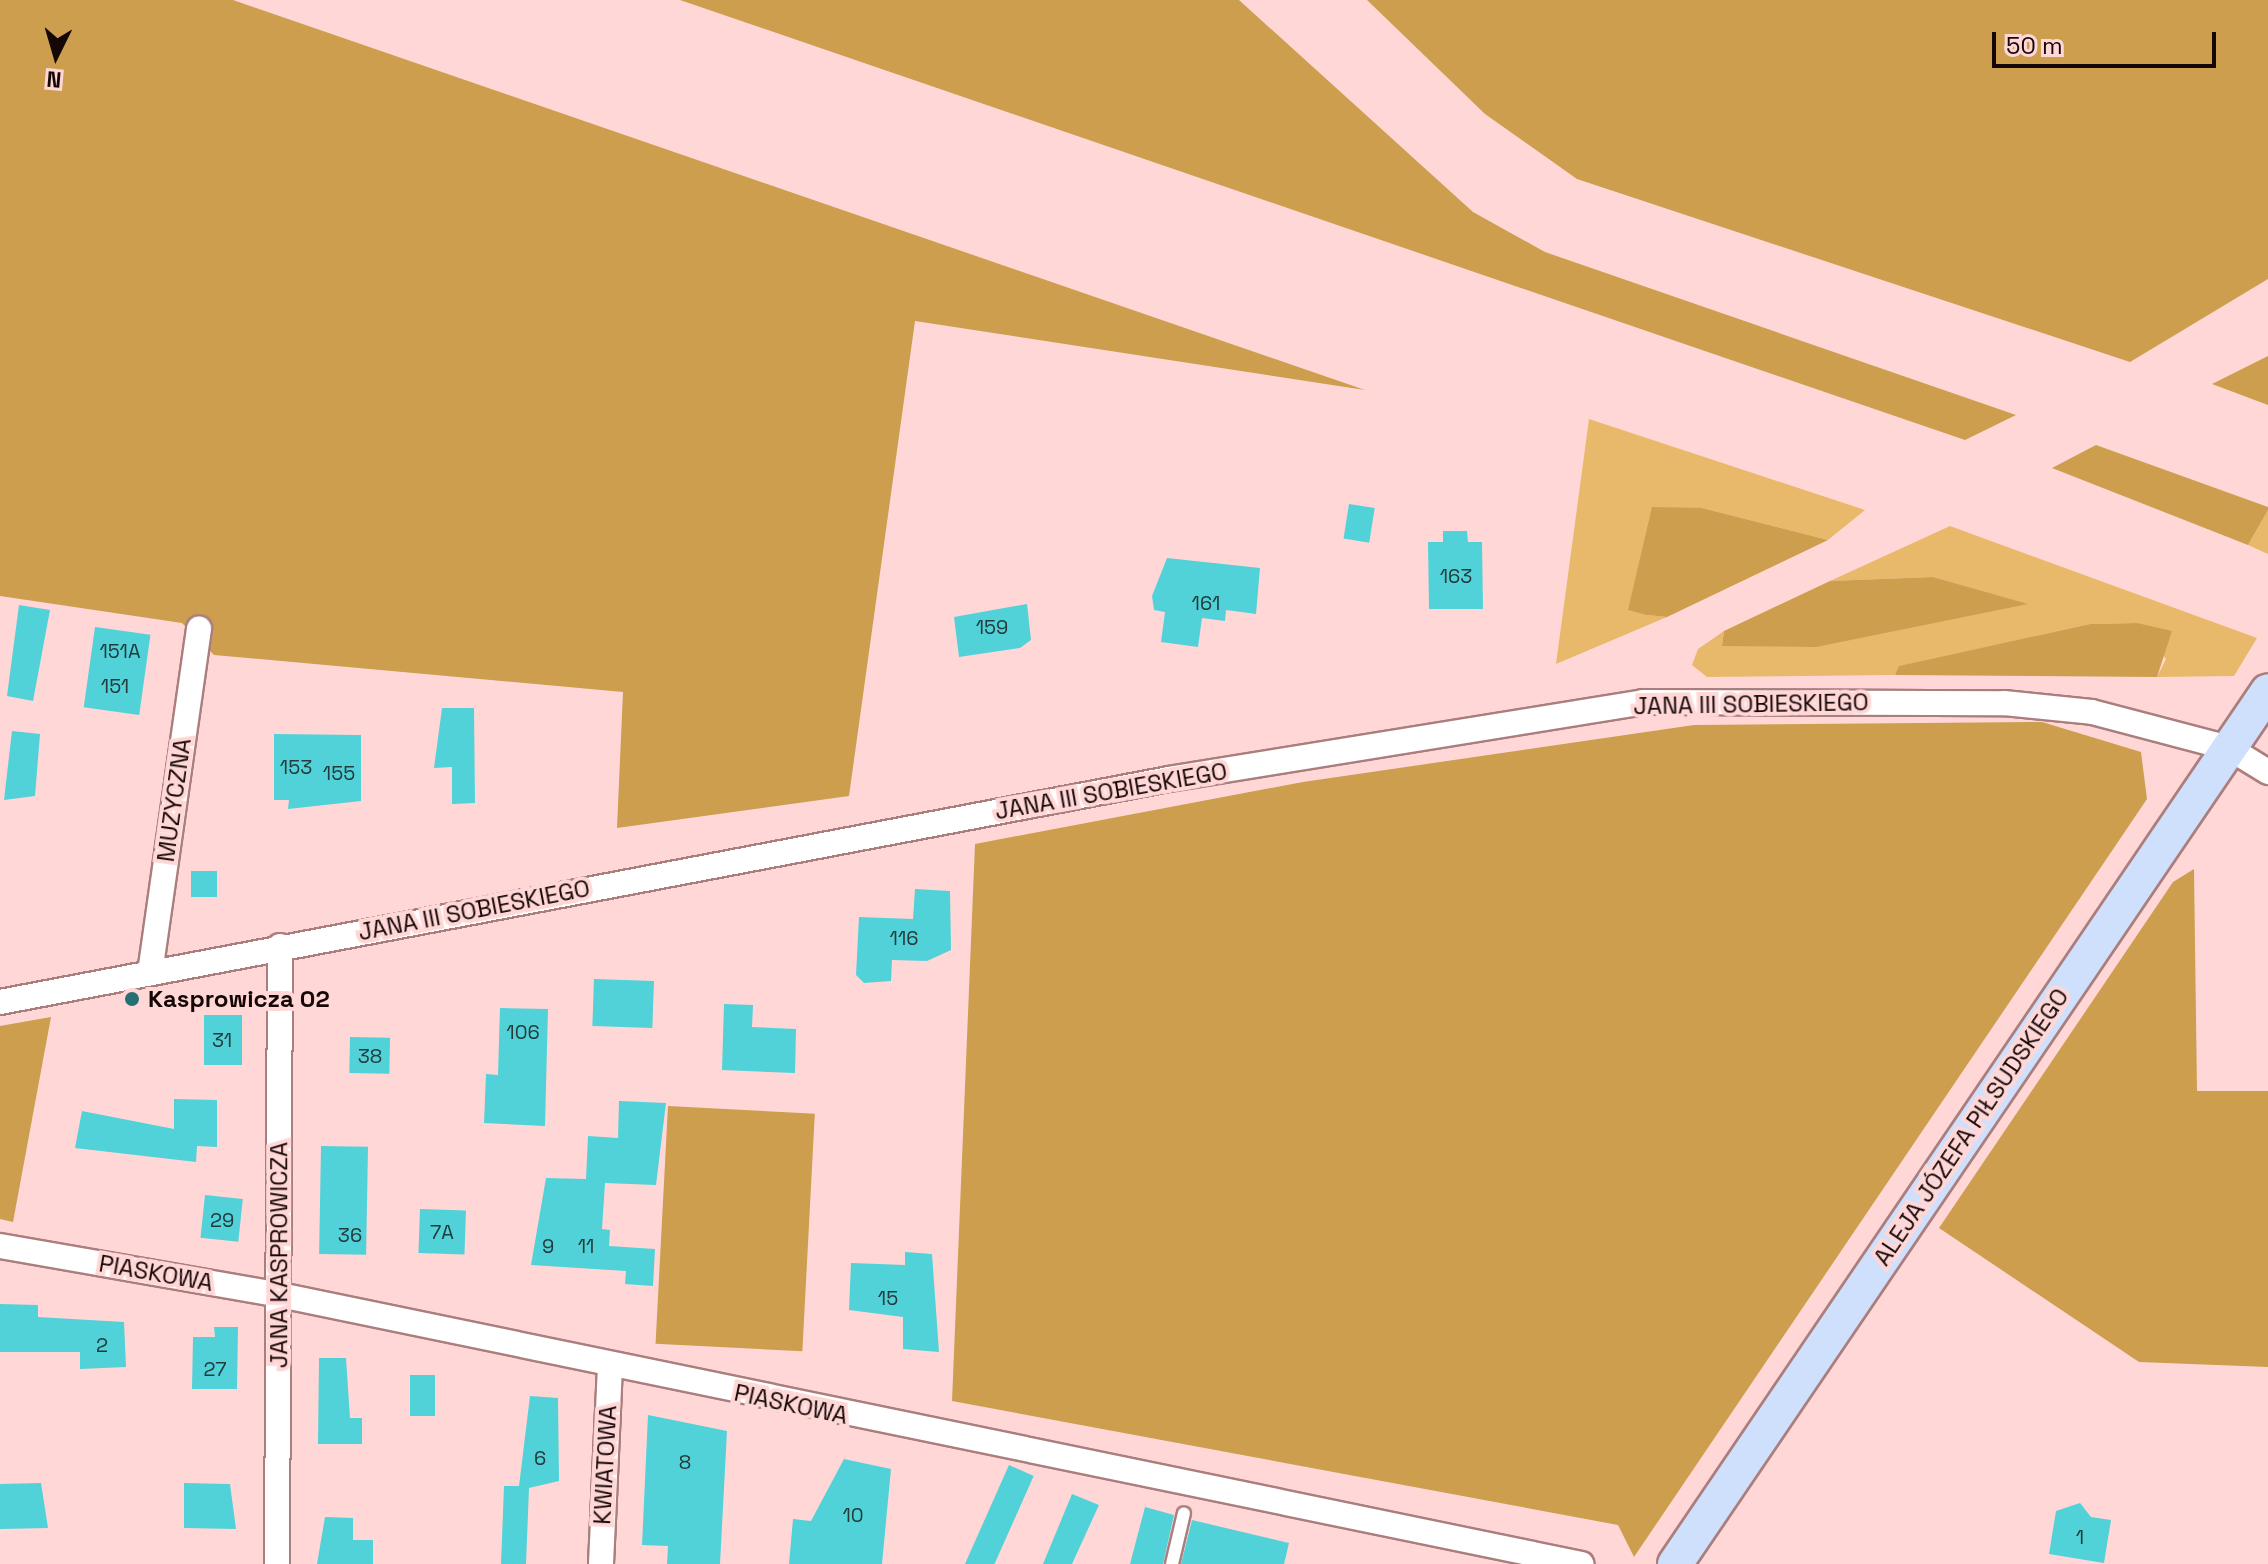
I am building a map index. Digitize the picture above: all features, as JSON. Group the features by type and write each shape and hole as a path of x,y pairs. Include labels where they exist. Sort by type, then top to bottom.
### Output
{"main road":[{"name":"ALEJA JÓZEFA PIŁSUDSKIEGO","path":"1675,1564 2268,691"}],"street":[{"name":"MUZYCZNA","path":"150,973 199,628"},
{"name":"JANA III SOBIESKIEGO","path":"0,1002 280,946 1169,779 1643,702 2004,703 2092,712 2229,748 2268,772"},
{"name":"JANA KASPROWICZA","path":"277,1564 280,946"},
{"name":"PIASKOWA","path":"0,1246 280,1295 610,1366 1581,1564"},
{"name":"KWIATOWA","path":"601,1564 610,1366"}],"lane":[{"path":"1172,1564 1184,1513"}],"shaded area":[{"path":"0,0 233,0 1365,390 915,321 849,796 617,828 623,692 214,655 182,623 0,596"},
{"path":"680,0 1239,0 1473,212 1545,252 2016,415 1965,440"},
{"path":"1367,0 2268,0 2268,279 2130,362 1577,179 1485,114"},
{"path":"2268,356 2268,405 2212,384"},
{"path":"1589,419 1865,510 1828,540 1702,508 1647,615 1667,617 1556,664"},
{"path":"2096,445 2268,507 2268,510 2248,545 2052,468"},
{"path":"1652,507 1702,508 1828,540 1667,617 1647,615 1628,610"},
{"path":"2268,510 2268,554 2248,545"},
{"path":"1950,526 2257,638 2234,676 2157,677 2166,659 2137,623 2090,624 1900,666 1895,675 1707,677 1692,665 1698,649 1724,631 1722,646 2026,604 1933,577 1830,581"},
{"path":"1933,577 2028,604 1816,647 1722,646 1724,631 1830,581"},
{"path":"2137,623 2172,631 2157,677 1895,675 1899,666 2090,624"},
{"path":"2042,722 2141,752 2147,799 1634,1557 1618,1525 952,1401 975,844 1303,782 1694,725"},
{"path":"2194,869 2197,1091 2268,1091 2268,1367 2139,1362 1939,1228 2173,882"},
{"path":"51,1017 13,1222 0,1219 0,1026"},
{"path":"668,1106 815,1114 802,1351 656,1344"}],"building":[{"path":"1349,504 1375,508 1369,543 1344,539"},
{"path":"1443,531 1467,531 1468,542 1482,542 1483,609 1429,609 1428,542 1443,542"},
{"path":"1167,558 1260,568 1256,614 1226,610 1225,621 1202,618 1198,647 1161,642 1165,612 1154,610 1152,596"},
{"path":"1027,604 1031,640 1020,648 959,657 954,617"},
{"path":"19,605 50,610 33,701 7,696"},
{"path":"95,627 150,635 139,715 84,707"},
{"path":"442,708 474,708 475,803 452,804 452,767 434,768"},
{"path":"12,731 40,734 35,796 4,800"},
{"path":"274,734 361,735 361,801 288,809 289,800 274,800"},
{"path":"191,871 217,871 217,897 191,897"},
{"path":"915,889 950,891 951,950 927,961 892,960 891,981 864,983 856,975 859,917 913,919"},
{"path":"594,979 654,981 652,1028 592,1026"},
{"path":"724,1004 753,1005 752,1027 796,1029 795,1073 722,1070"},
{"path":"500,1008 548,1009 545,1126 484,1123 486,1074 498,1075"},
{"path":"204,1015 242,1015 242,1065 204,1065"},
{"path":"350,1037 390,1038 389,1074 349,1073"},
{"path":"174,1099 217,1100 217,1147 197,1146 196,1162 75,1148 82,1111 174,1129"},
{"path":"619,1101 666,1103 656,1185 605,1183 602,1229 610,1230 609,1246 655,1249 653,1286 625,1284 626,1271 531,1265 546,1178 586,1179 588,1136 618,1138"},
{"path":"321,1146 368,1147 366,1255 319,1254"},
{"path":"205,1195 243,1199 238,1242 201,1238"},
{"path":"420,1209 466,1211 464,1255 418,1253"},
{"path":"905,1252 932,1254 939,1352 903,1349 903,1317 849,1310 851,1263 905,1265"},
{"path":"0,1304 38,1305 38,1317 124,1322 126,1367 80,1369 80,1352 0,1352"},
{"path":"214,1327 238,1327 237,1389 192,1389 193,1337 215,1337"},
{"path":"319,1358 346,1358 350,1418 362,1418 362,1444 318,1444"},
{"path":"410,1375 435,1375 435,1416 410,1416"},
{"path":"530,1396 558,1398 559,1481 529,1488 526,1564 501,1564 504,1486 519,1486"},
{"path":"648,1415 727,1431 720,1564 667,1564 668,1546 642,1545"},
{"path":"844,1459 891,1469 882,1564 789,1564 793,1519 811,1521"},
{"path":"1009,1465 1034,1476 994,1564 965,1564"},
{"path":"41,1483 48,1528 0,1529 0,1484"},
{"path":"184,1483 230,1484 236,1529 184,1528"},
{"path":"1072,1494 1099,1505 1072,1564 1043,1564"},
{"path":"2080,1503 2091,1517 2111,1520 2104,1563 2049,1554 2056,1511"},
{"path":"1145,1507 1174,1515 1163,1564 1130,1564"},
{"path":"325,1517 353,1518 353,1540 373,1540 373,1564 317,1564"},
{"path":"1192,1520 1289,1543 1284,1564 1181,1564"}],"place":[{"name":"Kasprowicza 02","path":"132,999"}]}
